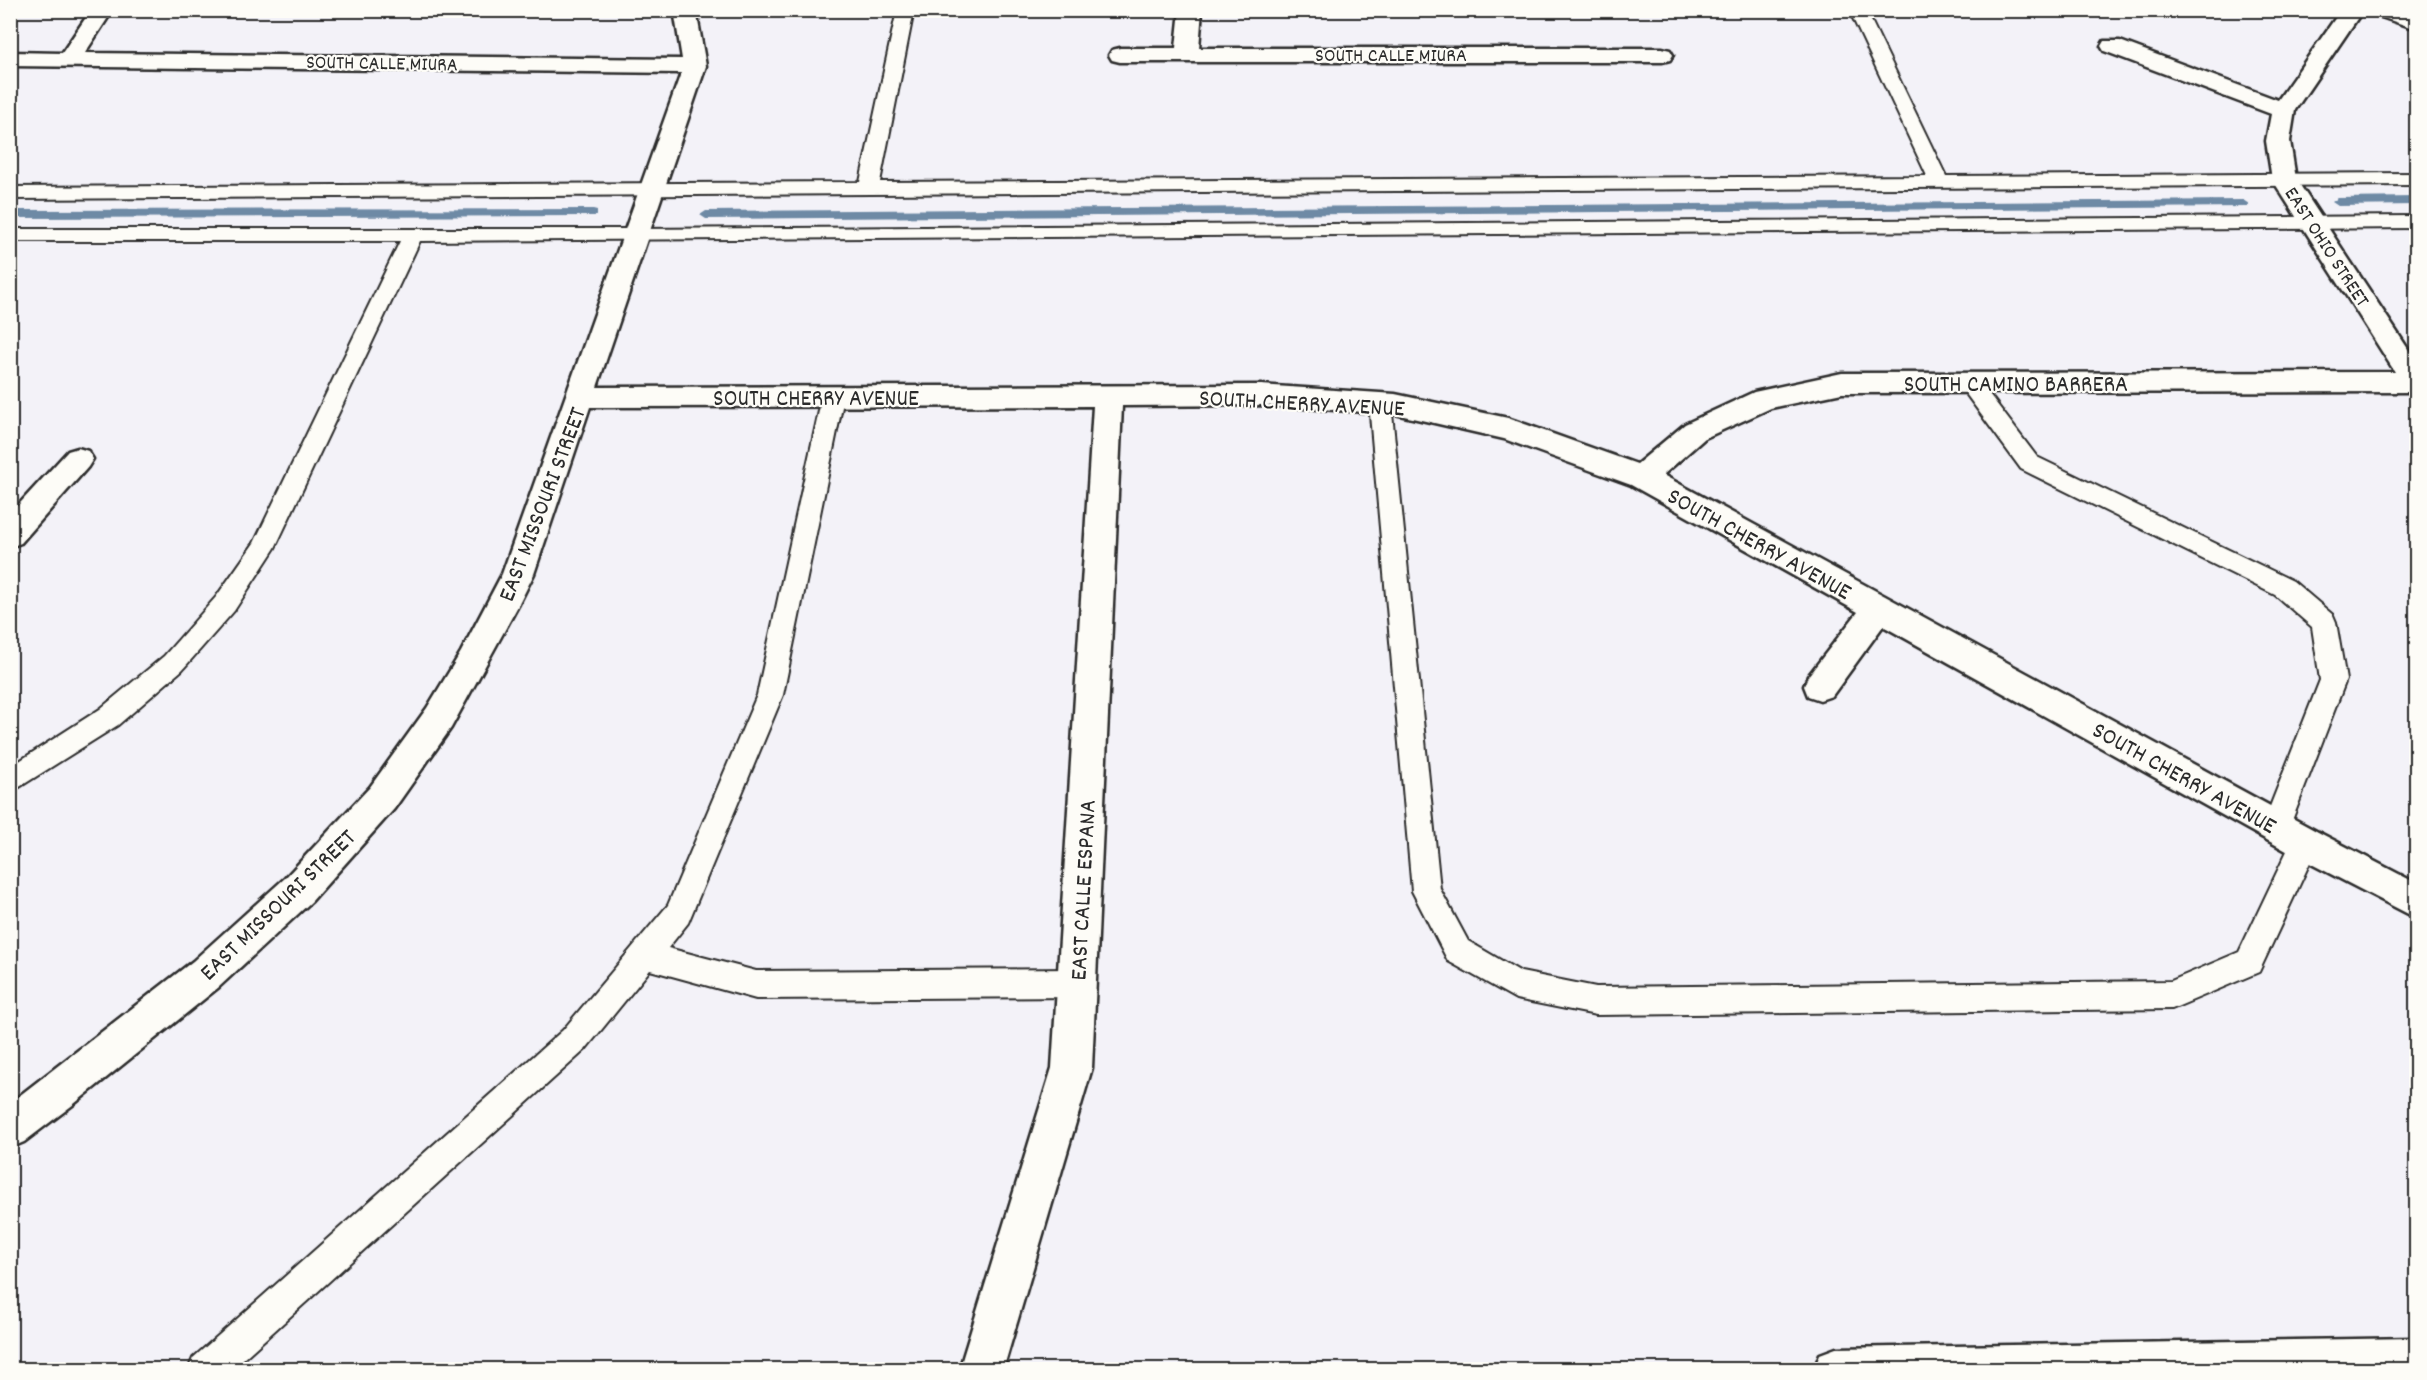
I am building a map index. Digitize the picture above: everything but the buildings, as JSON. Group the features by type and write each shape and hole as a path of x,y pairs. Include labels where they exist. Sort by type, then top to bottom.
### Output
{"street":[{"path":"70,58 102,10"},
{"path":"582,397 695,66 685,10"},
{"path":"1187,54 1191,10"},
{"name":"EAST OHIO STREET","path":"2352,10 2283,110 2278,141 2284,179 2416,382"},
{"path":"2383,10 2416,22"},
{"path":"2112,46 2283,110"},
{"name":"SOUTH CALLE MIURA","path":"1120,55 1662,55"},
{"name":"SOUTH CALLE MIURA","path":"10,59 695,66"},
{"name":"SOUTH CAMINO BARRERA","path":"1641,477 1695,431 1764,399 1842,383 2416,382"},
{"name":"SOUTH CHERRY AVENUE","path":"582,397 1261,395 1380,403 1508,429 1641,477 2276,827 2416,901"},
{"name":"EAST MISSOURI STREET","path":"10,1128 159,1014 241,945 316,873 383,798 435,723 484,644 518,574 582,397"},
{"name":"EAST CALLE ESPANA","path":"981,1370 1072,1068 1108,397"},
{"path":"10,535 78,459"},
{"path":"1820,686 1878,609"},
{"path":"1836,1370 2416,1360"}],"lane":[{"path":"869,188 906,10"},
{"path":"1857,10 1939,181"},
{"path":"10,193 2416,179"},
{"path":"10,235 637,235 2416,222"},
{"path":"10,782 110,717 173,663 225,604 263,548 412,235"},
{"path":"1969,383 2029,463 2284,588 2324,622 2334,680 2276,827"},
{"path":"205,1370 574,1040 678,914 770,694 834,397"},
{"path":"1380,403 1426,891 1458,951 1516,985 1596,1001 2172,995 2249,962 2306,843"},
{"path":"644,956 756,985 1077,982"}],"waterway":[{"path":"2338,202 2416,201"},
{"path":"706,215 2243,204"},
{"path":"10,214 593,213"}]}
